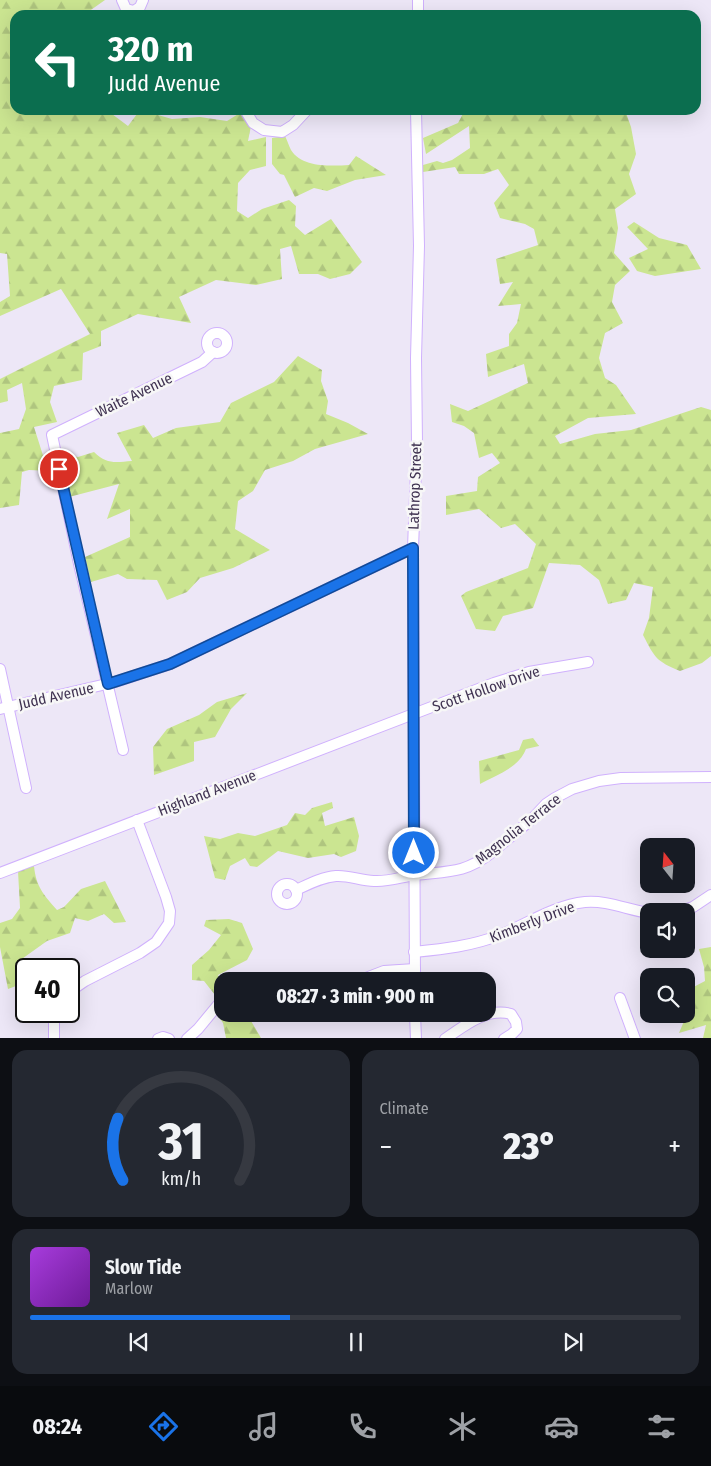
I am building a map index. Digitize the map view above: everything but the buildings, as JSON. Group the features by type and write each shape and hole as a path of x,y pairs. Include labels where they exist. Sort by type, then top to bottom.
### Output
{"street":[{"path":"122,0 126,9 130,10"},
{"path":"136,10 140,7 143,0"},
{"path":"248,115 253,123 264,130 282,132 303,115"},
{"name":"Lathrop Street","path":"415,970 413,548 417,442 418,248 416,115"},
{"name":"Waite Avenue","path":"108,684 79,564 52,435 202,362 212,352"},
{"name":"Judd Avenue","path":"4,708 108,684 170,664 413,548"},
{"name":"Scott Hollow Drive","path":"414,714 513,677 530,672 588,662"},
{"path":"0,670 4,708 26,788"},
{"path":"108,684 123,750"},
{"name":"Highland Avenue","path":"0,873 414,714"},
{"name":"Magnolia Terrace","path":"296,890 333,876 380,882 414,875 443,874 458,871 481,862 555,798 572,789 599,781 621,778 711,777"},
{"path":"80,984 140,953 156,942 169,923 170,911 166,896 137,820"},
{"path":"695,906 711,896"},
{"name":"Kimberly Drive","path":"414,952 475,944 562,908 584,902 598,902 640,911"},
{"path":"381,972 415,970"},
{"path":"620,998 636,1038"},
{"path":"186,1038 198,1029 214,1010"},
{"path":"446,1038 464,1025 498,1012 511,1014 516,1022 517,1029 504,1038"},
{"path":"415,1022 416,1038"},
{"path":"54,1023 54,1038"},
{"path":"158,1038 169,1038"}],"green space":[{"path":"0,0 105,0 91,10 10,10 10,115 113,115 128,126 136,115 158,115 172,119 200,117 227,121 237,115 242,115 251,126 248,141 266,137 266,166 250,170 238,183 237,211 248,218 262,209 289,200 296,206 295,226 305,235 331,219 362,262 350,274 330,279 318,274 299,274 291,246 280,249 282,279 256,285 216,280 179,297 191,323 138,314 101,331 101,346 83,353 82,380 54,386 50,402 57,422 34,427 46,465 50,471 29,470 22,472 19,505 0,508 0,433 19,429 26,409 22,383 7,390 8,401 0,403 0,379 90,334 61,289 0,316 0,302 10,296 7,254 0,253"},
{"path":"462,115 627,115 636,154 629,174 636,194 615,209 618,228 614,253 630,271 615,285 612,302 623,323 605,333 599,358 605,378 616,385 636,414 588,418 555,436 560,444 595,434 631,430 701,407 711,410 711,656 702,663 680,671 661,661 654,654 643,635 649,618 653,587 634,583 626,600 608,604 599,580 580,565 549,563 533,608 503,616 495,631 476,629 461,596 466,592 528,568 536,544 515,524 501,528 479,509 446,515 446,496 477,491 478,477 500,463 492,453 479,458 474,433 464,426 452,422 450,404 468,411 528,383 524,364 488,377 486,354 509,346 509,334 517,323 521,304 498,306 513,282 500,284 496,259 538,245 534,229 525,224 500,218 494,203 509,185 498,169 484,174 459,174 455,167 423,172 423,165 437,161 443,163 452,160 470,148 469,126 426,154 423,138 458,123"},
{"path":"285,136 291,150 302,160 318,165 349,165 356,156 386,175 355,180 327,191 314,188 295,197 284,175 280,174 272,164 272,138"},
{"path":"634,222 659,238 687,245 701,269 655,276 637,271 629,258 648,249 627,227"},
{"path":"298,356 322,370 321,381 328,401 326,414 368,434 315,449 293,461 265,470 253,491 238,501 235,529 270,550 233,568 200,578 187,592 167,600 157,580 127,579 118,574 91,582 85,557 130,537 130,509 107,519 119,484 69,497 62,454 78,457 94,452 108,461 132,461 117,433 144,425 153,438 176,428 220,422 231,403 274,382"},
{"path":"247,693 231,709 215,737 194,742 194,761 154,775 153,747 167,729 199,715 217,702"},
{"path":"533,738 539,746 526,749 523,756 513,766 480,784 479,761 519,750 523,740"},
{"path":"332,802 333,808 322,813 325,826 354,817 359,836 356,851 341,857 334,854 308,858 278,851 257,867 250,866 245,858 230,866 225,880 215,878 204,836 220,839 238,833 255,836 287,825 295,813 305,815 312,808"},
{"path":"34,866 39,885 57,910 64,907 81,889 105,881 126,922 114,923 104,914 88,921 75,918 70,933 47,941 23,958 15,958 15,986 8,989 0,947 0,923 12,919 20,908 18,871"},
{"path":"229,919 242,923 253,949 247,960 224,972 214,972 214,994 204,981 192,980 192,965 209,950 221,935 204,926 206,920"},
{"path":"711,947 711,1038 703,1038 706,1025 679,1033 683,1023 695,1023 695,986 705,981 704,967 699,949"},
{"path":"252,1022 261,1038 226,1038 223,1023"}],"route":[{"path":"59,469 79,564 108,684 170,664 413,548 414,853"}]}
